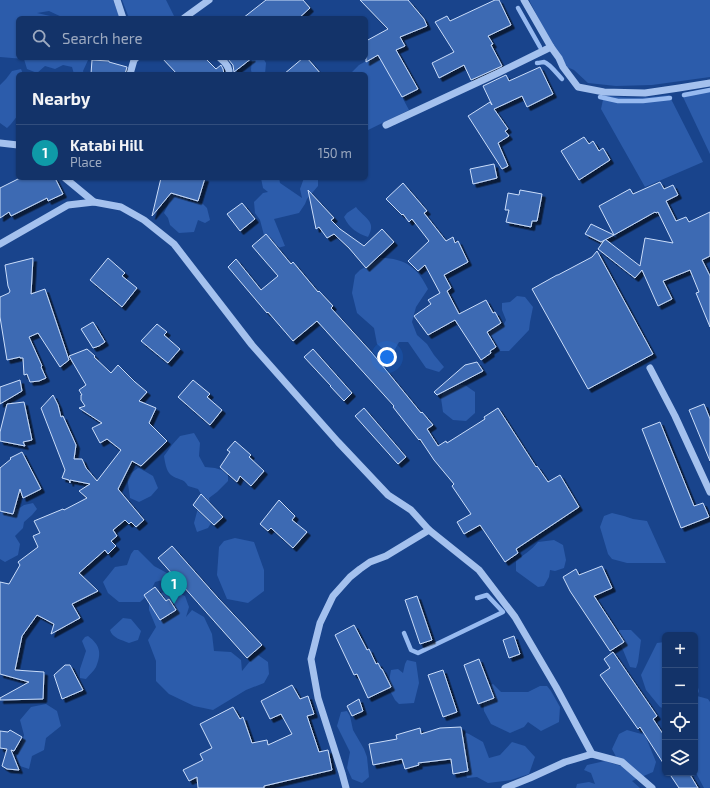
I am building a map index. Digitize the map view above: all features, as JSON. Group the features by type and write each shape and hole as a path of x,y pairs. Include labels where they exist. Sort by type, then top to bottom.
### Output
{"street":[{"path":"117,0 122,16"},
{"path":"187,16 209,0"},
{"path":"524,0 563,67 578,87 604,92 645,93 710,83"},
{"path":"386,125 551,47"},
{"path":"131,72 134,60"},
{"path":"222,60 229,72"},
{"path":"0,143 16,145"},
{"path":"67,180 94,202"},
{"path":"0,244 68,206 94,202 121,207 144,220 174,244 252,345 338,442 388,495 411,510 429,530 479,570 512,612 556,687 592,754"},
{"path":"650,368 675,416 710,492"},
{"path":"346,788 318,698 312,659 320,624 333,596 350,577 370,562 386,556 429,530"},
{"path":"505,788 565,762 592,754 622,762 652,788"}],"shaded area":[{"path":"0,0 113,0 119,16 60,16 49,11 37,13 50,16 16,16 16,58 0,57"},
{"path":"122,0 166,0 174,16 128,16"},
{"path":"529,0 710,0 710,77 652,85 616,86 588,83 574,70 567,67 545,31"},
{"path":"379,54 409,110 368,130 368,72 352,72 359,65"},
{"path":"24,60 88,60 83,72 73,72 72,67 63,65 55,69 45,66 38,72 27,69"},
{"path":"252,60 264,60 266,63 265,72 252,72"},
{"path":"21,69 22,72 16,72 16,118 7,128 0,123 0,85 12,71"},
{"path":"710,88 710,154 683,97 683,93"},
{"path":"604,95 636,98 669,95 703,162 645,187 601,109"},
{"path":"261,180 279,180 280,183 302,198 300,189 303,180 318,180 318,186 307,199 299,213 274,219 285,246 274,249 265,239 260,220 255,213 254,202 263,193 268,192 263,188"},
{"path":"182,191 188,201 202,203 207,208 210,220 205,223 198,220 194,232 179,233 170,225 168,218 164,213 168,205 170,192"},
{"path":"356,207 371,224 368,237 354,230 344,217"},
{"path":"381,258 390,258 404,262 420,275 428,289 416,307 412,322 417,335 427,344 444,367 439,372 426,368 408,342 399,342 394,351 387,353 377,344 374,328 357,313 352,293 355,275 360,270"},
{"path":"517,296 525,297 533,307 529,330 509,351 500,351 490,334 489,325 503,326 506,320 502,310 502,303 510,302"},
{"path":"452,384 465,385 475,392 475,413 466,421 453,420 443,412 441,398 446,387"},
{"path":"194,433 200,443 199,456 205,467 228,472 228,481 209,498 213,520 208,528 197,532 194,523 201,494 198,489 188,486 182,480 173,477 169,473 164,456 180,436"},
{"path":"138,468 153,476 158,488 151,496 139,502 130,498 127,476"},
{"path":"33,503 37,509 24,522 23,528 15,536 20,544 18,555 5,562 0,559 0,513 3,510 18,509 24,505"},
{"path":"612,513 647,521 666,563 627,563 612,559 608,554 600,527 604,516"},
{"path":"235,538 254,542 264,570 264,591 248,603 227,599 217,575 219,547 224,541"},
{"path":"554,540 563,545 566,560 564,568 555,571 550,570 549,577 544,586 538,587 516,571 516,561 538,542"},
{"path":"134,550 138,550 154,566 167,573 166,579 155,582 150,593 140,602 119,602 108,593 103,582 115,567 127,565"},
{"path":"171,590 185,596 189,607 186,617 192,610 204,617 212,634 214,651 231,652 241,660 242,671 251,660 258,655 268,662 269,674 264,683 246,690 213,710 194,706 169,694 156,681 156,661 148,640 156,627 149,610 149,604 161,593"},
{"path":"123,618 131,619 141,631 138,640 129,643 111,633 110,630"},
{"path":"619,630 631,630 641,640 636,668 630,667 617,640"},
{"path":"88,636 92,639 99,650 99,658 96,667 86,679 80,678 80,669 86,651 82,641"},
{"path":"662,642 662,708 646,690 641,675 657,643"},
{"path":"407,660 416,662 419,683 414,703 399,704 388,687 391,670 398,669 403,673"},
{"path":"493,684 501,692 528,692 540,686 547,686 560,707 559,722 541,731 528,722 524,727 510,733 491,724 484,711 483,688"},
{"path":"698,696 708,699 710,702 710,788 704,788 698,776"},
{"path":"46,704 57,711 61,726 46,738 44,750 32,756 29,769 20,766 16,758 24,735 20,720 31,707"},
{"path":"347,711 350,716 353,730 367,757 369,777 362,783 352,779 347,768 350,752 337,726 341,712"},
{"path":"627,730 645,735 656,762 653,772 632,781 640,788 576,788 577,784 589,782 595,784 591,773 584,770 587,765 605,761 621,766 612,749 619,734"},
{"path":"466,733 483,742 489,758 500,755 512,742 525,746 535,757 529,774 511,780 488,783 477,777 467,778 455,743"}],"building":[{"path":"266,0 303,0 310,8 301,16 246,16"},
{"path":"360,0 408,0 424,19 427,26 400,37 405,46 396,50 418,89 402,97 378,55 366,62 366,60 368,60 368,40 388,29"},
{"path":"495,0 499,0 511,25 488,36 502,66 471,80 464,65 439,78 432,63 454,52 435,22 447,16 450,21"},
{"path":"92,60 109,61 127,67 126,72 91,72"},
{"path":"164,60 207,60 216,69 221,65 224,72 175,72"},
{"path":"229,60 249,60 234,72 233,65"},
{"path":"301,60 309,60 319,72 286,72"},
{"path":"540,67 553,94 527,107 522,96 494,109 508,129 505,131 509,136 498,143 508,166 502,169 468,116 490,102 492,105 483,86 506,75 509,81"},
{"path":"584,137 589,144 593,141 599,151 603,148 610,160 579,180 561,151"},
{"path":"494,164 497,178 473,184 470,169"},
{"path":"16,180 56,180 63,194 48,201 47,198 11,216 9,212 0,218 0,188"},
{"path":"161,180 204,180 198,201 171,193 152,216"},
{"path":"660,182 664,189 673,185 678,195 666,201 676,221 686,217 689,222 710,212 710,256 702,260 710,276 710,327 696,293 699,292 690,270 663,281 672,299 658,306 642,270 635,278 598,249 605,239 640,266 645,238 673,243 658,212 655,212 614,235 599,206 630,189 633,194"},
{"path":"403,183 427,211 424,213 446,241 453,237 455,243 458,241 468,262 444,275 451,288 447,291 459,314 486,300 493,313 495,312 501,323 487,332 496,347 490,351 491,353 481,360 455,320 428,335 414,316 431,304 428,300 440,293 425,265 418,271 408,261 429,241 412,219 409,222 403,214 402,215 386,199"},
{"path":"308,190 334,218 331,220 340,229 364,246 382,229 394,242 366,268 349,248 334,234 327,238 319,227 316,229"},
{"path":"520,190 542,194 537,221 532,221 531,227 506,222 509,210 505,210 508,193 519,195"},
{"path":"242,203 255,219 240,231 227,214"},
{"path":"591,224 614,235 601,242 585,234"},
{"path":"266,234 291,264 293,262 318,292 319,291 333,306 331,308 372,353 421,413 422,412 433,425 427,429 438,446 446,441 447,443 485,419 484,417 498,408 536,467 537,466 548,482 560,475 579,507 516,549 518,553 505,562 480,525 464,534 457,522 471,514 452,486 454,484 434,460 420,439 419,440 393,407 394,406 317,321 293,341 228,267 236,259 261,290 278,276 252,246"},
{"path":"597,251 653,354 588,389 532,289 592,257"},
{"path":"33,258 31,294 45,289 69,360 60,367 38,333 29,337 46,378 39,381 30,382 27,374 24,375 23,358 20,357 7,360 0,317 0,297 9,293 10,291 5,265"},
{"path":"108,258 125,273 122,276 137,288 122,307 90,280"},
{"path":"93,322 105,342 93,348 81,329"},
{"path":"157,324 167,332 164,335 180,349 168,363 141,341"},
{"path":"87,349 111,373 118,365 147,392 139,401 156,408 149,423 167,441 141,466 132,461 118,489 144,520 136,527 131,522 129,524 125,520 113,530 117,536 111,541 116,546 108,554 105,550 79,573 98,591 72,604 80,618 51,634 54,624 37,615 22,636 15,670 44,672 43,699 0,700 0,698 29,682 0,674 0,582 9,584 20,565 18,562 38,547 33,536 40,533 34,521 63,509 64,510 87,498 79,491 90,484 70,480 70,483 69,480 62,478 65,470 41,408 53,395 58,405 61,417 63,416 76,445 74,459 82,459 86,468 97,481 121,450 107,439 100,443 92,428 102,423 79,408 85,406 81,400 82,395 79,390 86,385 69,356"},
{"path":"313,349 352,393 344,401 304,357"},
{"path":"477,362 483,371 437,395 434,392 465,365"},
{"path":"20,380 22,391 0,404 0,387"},
{"path":"193,380 210,394 207,397 222,410 210,425 178,397"},
{"path":"24,402 32,440 23,442 25,446 0,441 0,432 7,404"},
{"path":"704,404 710,419 710,461 689,410"},
{"path":"364,408 406,457 398,464 355,416"},
{"path":"660,422 694,506 703,503 709,517 681,528 642,429"},
{"path":"235,441 251,455 249,457 264,471 251,486 240,476 237,482 220,467 230,452 227,450"},
{"path":"22,452 41,489 23,498 20,489 13,514 0,511 0,468 11,459 10,458"},
{"path":"201,494 223,517 214,525 193,505"},
{"path":"279,500 295,516 292,520 307,532 293,548 271,528 268,531 260,524"},
{"path":"172,546 262,645 247,658 158,558"},
{"path":"602,566 612,588 594,596 624,642 610,651 570,591 563,577 576,569 579,575"},
{"path":"155,587 166,601 169,599 176,610 160,620 144,595"},
{"path":"417,596 432,640 420,644 405,600"},
{"path":"354,625 367,650 369,649 376,664 378,663 382,669 391,687 368,698 357,674 354,675 335,635"},
{"path":"514,636 520,654 509,658 503,640"},
{"path":"613,652 657,716 653,719 662,732 662,761 640,727 638,729 600,675 610,668 604,659"},
{"path":"479,659 494,698 478,704 464,665"},
{"path":"65,665 70,665 83,690 62,699 54,675"},
{"path":"443,670 457,712 443,717 428,675"},
{"path":"292,685 300,699 308,696 314,714 307,716 319,752 328,750 332,770 264,786 264,788 198,788 197,777 189,781 183,770 203,760 200,754 212,748 200,724 233,707 240,719 243,717 252,743 267,740 268,745 292,734 281,714 270,719 261,701"},
{"path":"359,699 363,711 352,716 347,706"},
{"path":"461,727 468,771 453,774 451,759 418,763 419,765 405,769 402,759 373,765 369,744 397,739 396,735 420,728 421,734 440,728"},
{"path":"10,730 22,737 14,751 11,750 19,770 7,769 2,766 7,749 0,748 0,731 8,732"},
{"path":"671,776 691,776 698,788 679,788"}],"waterway":[{"path":"518,8 540,47"},
{"path":"537,63 546,63 562,79"},
{"path":"684,95 710,90"},
{"path":"600,97 618,101 643,101 670,98"},
{"path":"404,633 411,650 418,653 503,612 487,595 477,598"}],"place":[{"name":"Katabi Hill","path":"174,604"}]}
